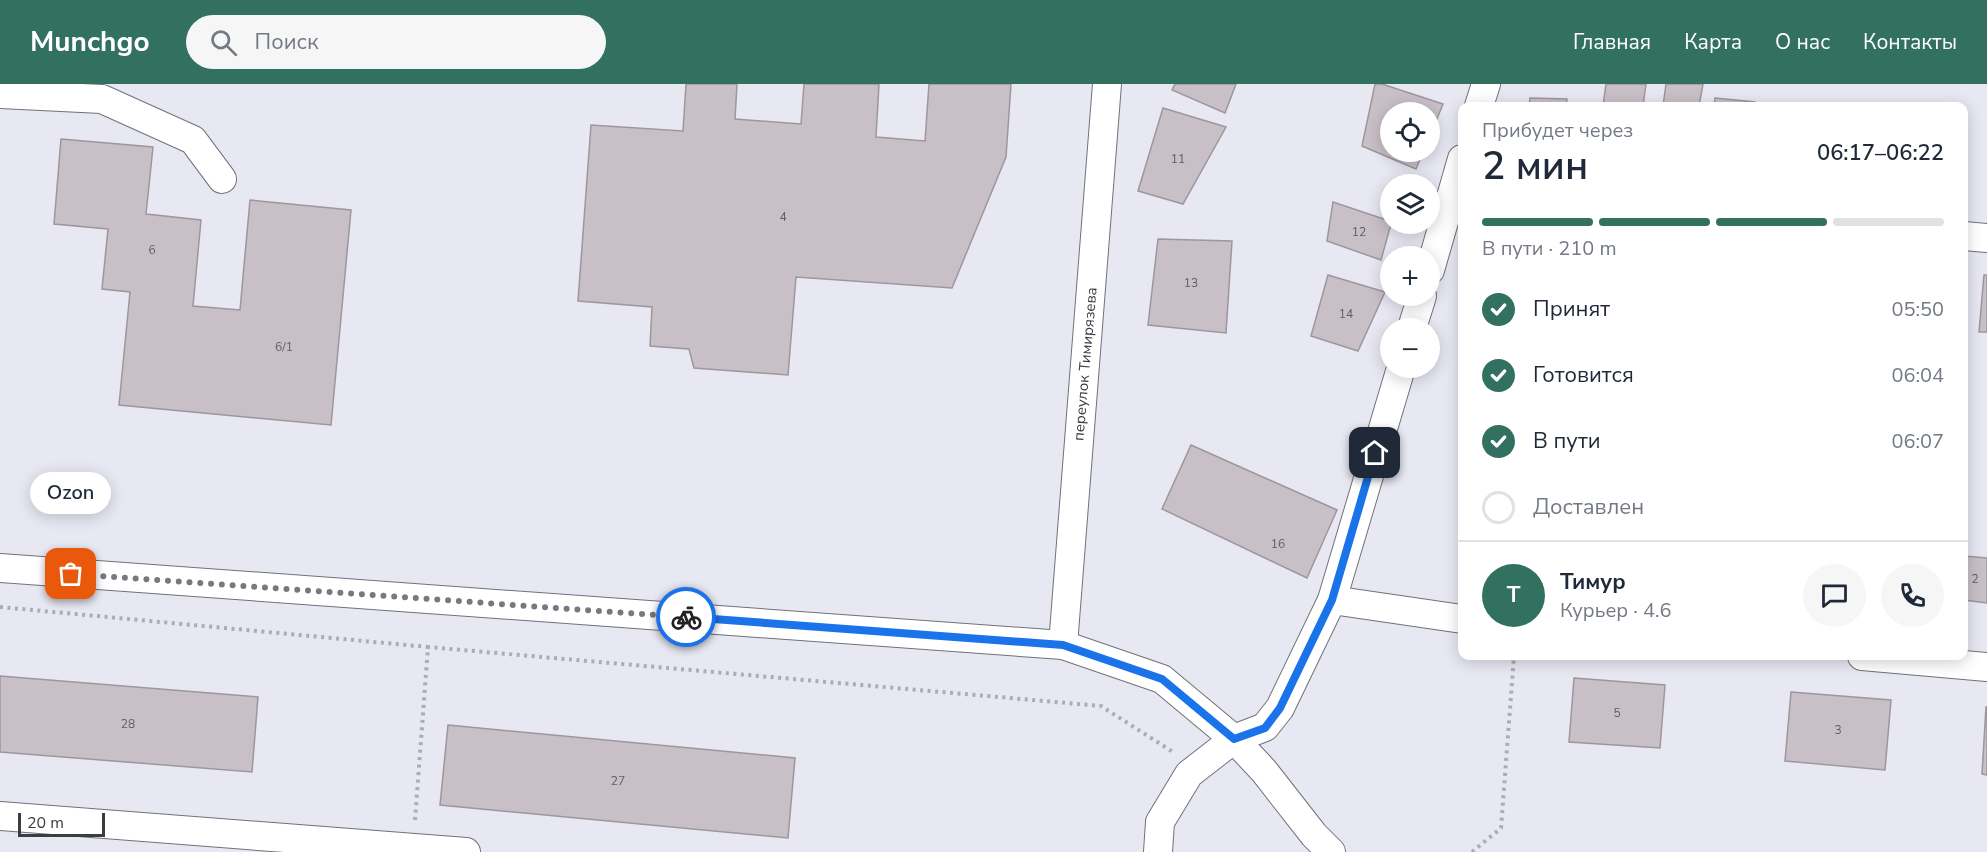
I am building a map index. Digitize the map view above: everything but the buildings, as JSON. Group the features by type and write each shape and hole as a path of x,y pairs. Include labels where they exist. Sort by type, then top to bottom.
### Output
{"street":[{"name":"переулок Тимирязева","path":"1063,645 1107,84"},
{"path":"1480,102 1486,84"},
{"path":"0,94 102,99 193,140 222,179"},
{"path":"1437,246 1458,180"},
{"path":"1968,236 1987,238"},
{"path":"1158,852 1160,822 1189,774 1234,739 1265,728 1280,708 1332,600 1398,378"},
{"path":"0,568 1063,645 1162,679 1234,739 1264,771 1314,835 1331,852"},
{"path":"1332,600 1458,618"},
{"path":"1907,660 1987,667"},
{"path":"0,816 466,852"}],"path":[{"path":"0,607 1101,706 1173,752"},
{"path":"413,847 428,647"},
{"path":"1472,852 1501,828 1514,660"}],"way so far":[{"path":"71,574 686,617"}],"place":[{"name":"Ozon","path":"71,574"}],"route":[{"path":"686,617 1063,645 1162,679 1234,739 1265,728 1280,708 1332,600 1375,453"}]}
